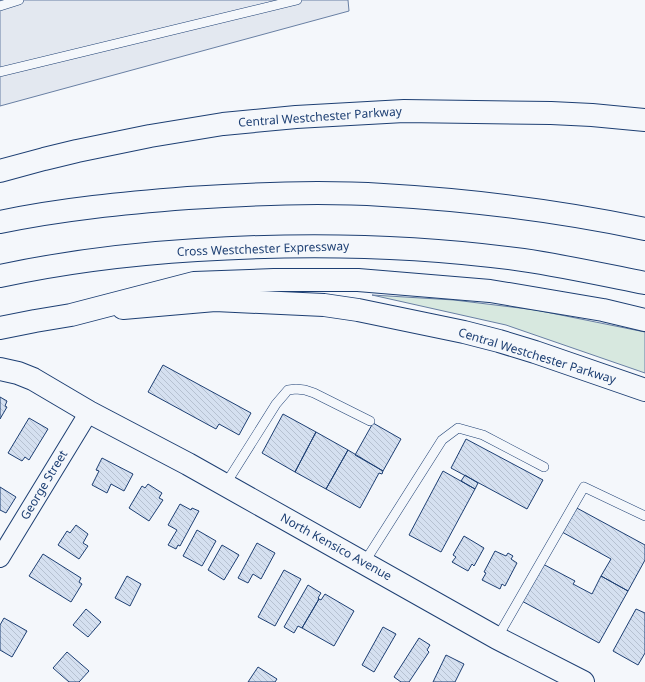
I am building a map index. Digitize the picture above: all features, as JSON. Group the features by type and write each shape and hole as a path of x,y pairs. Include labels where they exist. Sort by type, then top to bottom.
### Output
{"main road":[{"name":"Central Westchester Parkway","path":"0,171 64,154 150,136 223,124 296,117 404,111 551,113 645,120"},
{"path":"0,222 85,208 160,200 234,195 309,193 382,195 457,200 604,220 645,229"},
{"name":"Cross Westchester Expressway","path":"0,276 92,260 164,252 236,247 308,245 380,247 524,260 645,283"},
{"path":"0,328 71,315 194,283 274,280 358,280 490,291 603,310 645,320"},
{"name":"Central Westchester Parkway","path":"71,315 142,306 215,300 324,305 358,310 464,332 499,341 645,390"},
{"name":"North Kensico Avenue","path":"0,369 18,373 32,379 89,412 188,464 572,680"}],"street":[{"name":"George Street","path":"0,558 89,412"}],"lane":[{"path":"0,6 19,0"},
{"path":"0,72 297,0"},
{"path":"225,485 276,404 288,390 300,389 314,393 370,421"},
{"path":"364,563 442,440 458,428 483,435 544,467"},
{"path":"497,638 584,486 645,516"}],"shaded area":[{"path":"0,0 348,0 349,11 0,106"},
{"path":"372,295 454,300 536,310 645,332 645,373 506,325"}],"building":[{"path":"163,365 251,413 239,435 219,424 216,429 148,392"},
{"path":"0,397 7,401 5,406 7,407 0,419"},
{"path":"283,414 316,432 295,472 262,453"},
{"path":"29,418 48,429 29,460 25,457 22,461 8,453"},
{"path":"373,423 401,439 383,471 355,455"},
{"path":"316,432 348,450 326,489 295,472"},
{"path":"466,439 543,480 527,509 451,468"},
{"path":"348,450 383,471 382,474 379,473 360,508 326,489"},
{"path":"102,458 133,474 124,491 111,484 107,493 92,485 99,471 96,470"},
{"path":"443,471 475,489 441,552 409,535"},
{"path":"465,475 478,483 475,489 461,481"},
{"path":"148,484 162,493 159,498 163,500 149,521 129,508 142,486 145,488"},
{"path":"0,487 16,497 6,513 0,510"},
{"path":"180,504 191,510 192,508 199,511 180,546 178,545 176,549 168,545 177,530 168,525"},
{"path":"575,507 645,545 645,560 628,591 601,576 611,559 562,532"},
{"path":"76,525 88,534 83,543 88,546 79,559 58,545 67,531 70,533"},
{"path":"197,530 216,541 202,566 183,556"},
{"path":"464,536 484,548 474,566 472,564 468,571 452,562 456,557 453,555"},
{"path":"257,543 275,553 261,579 253,574 248,583 238,578"},
{"path":"222,545 239,555 224,580 208,570"},
{"path":"495,551 506,556 508,553 513,556 511,559 517,563 505,586 502,584 500,589 482,580 486,573 484,572"},
{"path":"43,554 81,578 79,582 82,584 71,602 29,576"},
{"path":"541,563 575,581 573,584 592,594 601,576 628,591 599,643 520,600"},
{"path":"284,570 301,579 275,626 258,617"},
{"path":"127,576 141,584 130,606 115,598"},
{"path":"308,585 321,593 302,628 298,626 294,633 284,627"},
{"path":"325,594 354,611 334,646 302,628 319,599 321,600"},
{"path":"86,609 101,622 88,637 73,625"},
{"path":"636,609 645,613 645,653 638,665 613,651"},
{"path":"4,618 27,631 12,657 0,650 0,625"},
{"path":"383,627 396,634 374,672 362,665"},
{"path":"419,638 430,645 427,650 429,652 409,682 401,682 394,677"},
{"path":"67,652 89,671 79,682 69,682 53,668"},
{"path":"446,655 464,664 455,682 433,682"},
{"path":"258,667 277,679 275,682 248,682"}]}
